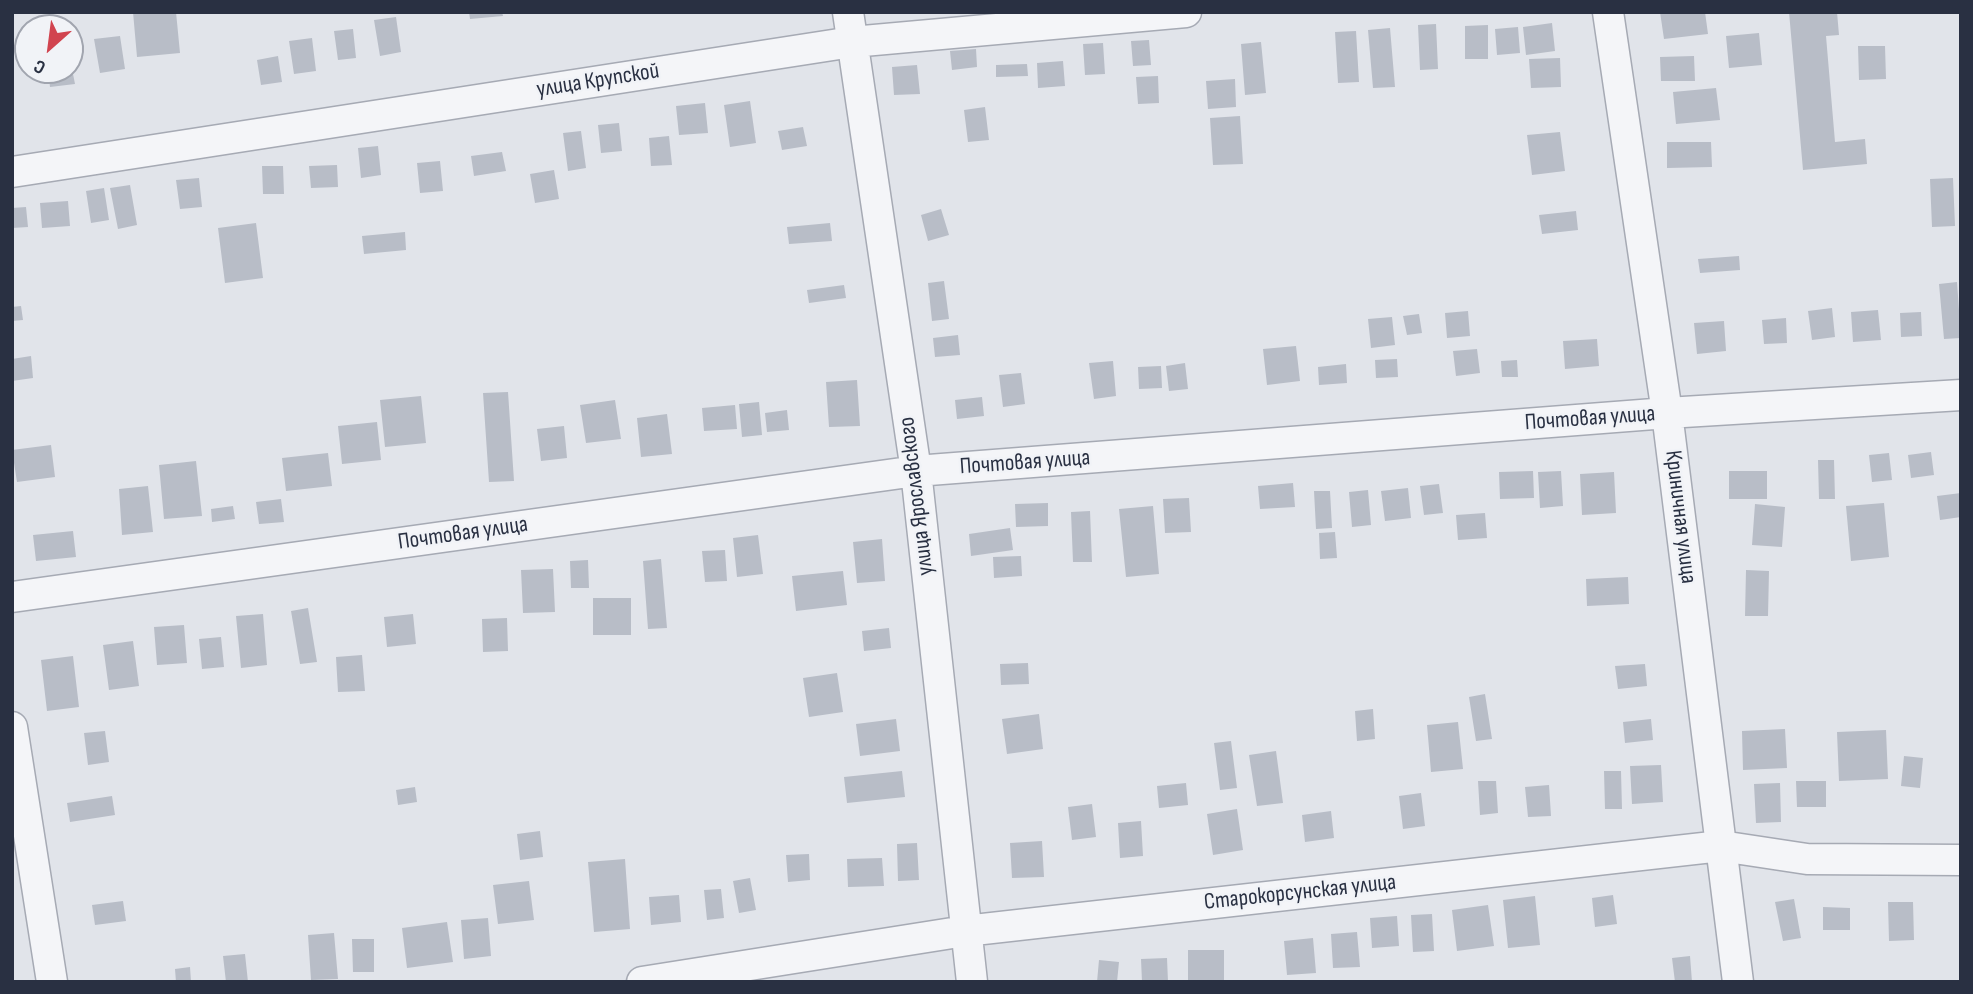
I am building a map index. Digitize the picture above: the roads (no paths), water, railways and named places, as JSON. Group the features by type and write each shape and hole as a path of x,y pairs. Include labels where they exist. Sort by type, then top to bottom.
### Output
{"street":[{"name":"улица Ярославского","path":"848,12 916,471 972,982"},
{"name":"улица Крупской","path":"12,172 852,41 1186,12"},
{"name":"Криничная улица","path":"1608,12 1667,412 1738,982"},
{"name":"Почтовая улица","path":"12,597 916,471 1667,412 1961,395"},
{"path":"12,727 52,982"},
{"name":"Старокорсунская улица","path":"642,982 965,931 1721,846 1807,859 1961,860"}]}
